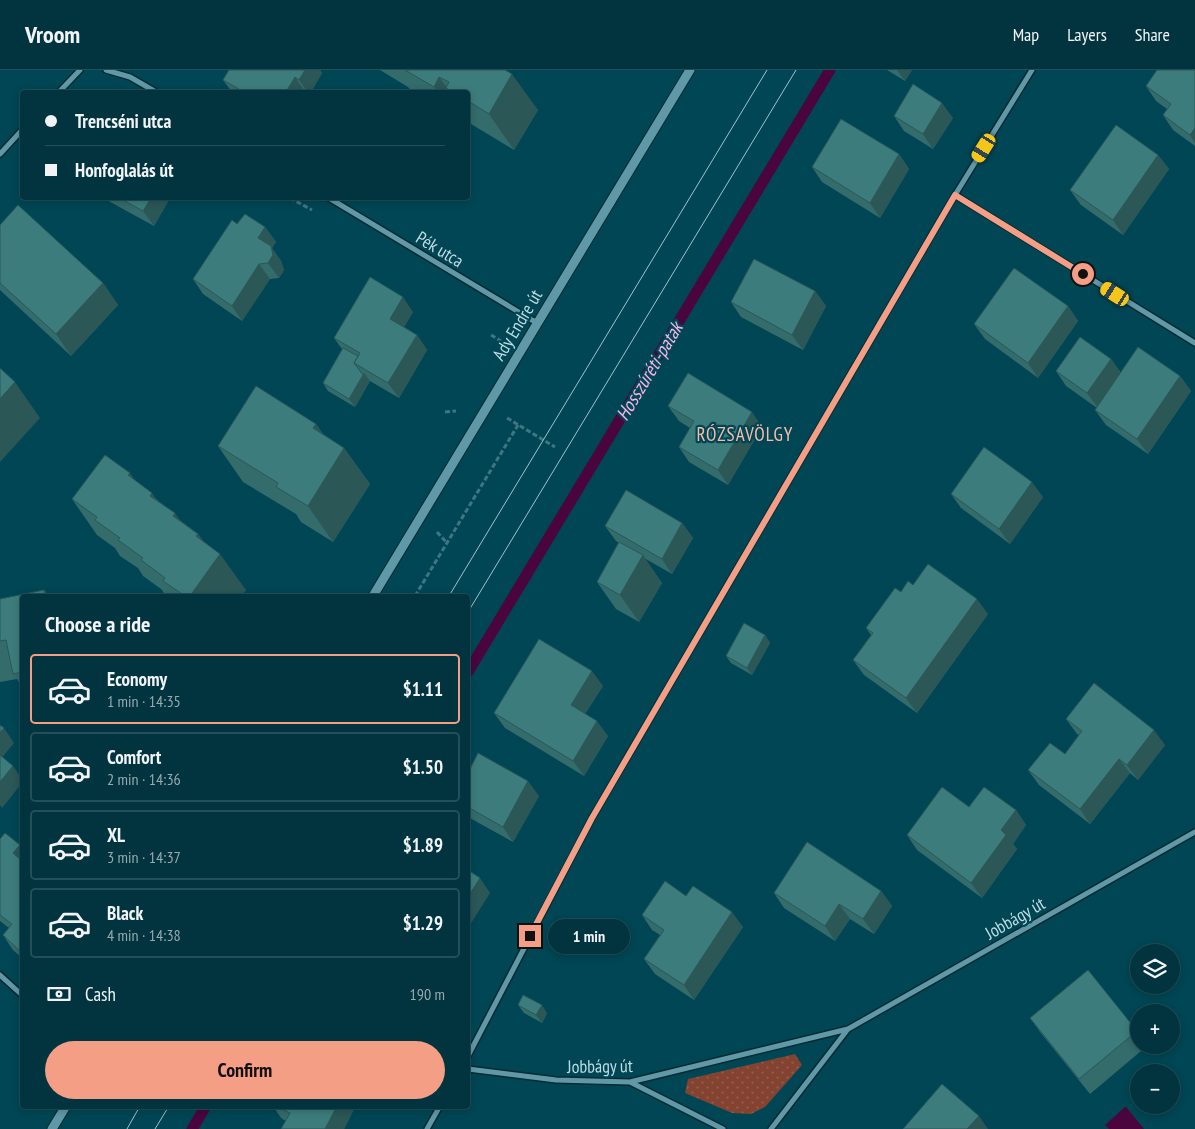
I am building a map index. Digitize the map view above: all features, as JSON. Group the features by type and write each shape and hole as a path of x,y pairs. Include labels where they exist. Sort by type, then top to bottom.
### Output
{"street":[{"path":"60,90 80,70"},
{"path":"106,70 130,77 153,90"},
{"name":"Ady Endre út","path":"375,594 690,70"},
{"path":"470,1052 592,818 955,195 1032,70"},
{"path":"0,154 20,132"},
{"path":"955,195 1195,343"},
{"name":"Pék utca","path":"332,200 537,323"},
{"name":"Jobbágy út","path":"470,1069 556,1080 630,1082 848,1029 1195,832"},
{"path":"0,975 20,993"},
{"name":"Jobbágy út","path":"771,1129 848,1029"},
{"path":"630,1082 723,1129"},
{"path":"52,1129 64,1109"},
{"path":"427,1129 438,1109"}],"path":[{"path":"294,200 307,207"},
{"path":"445,412 464,410"},
{"path":"416,594 518,425"},
{"path":"436,530 447,542"}],"shaded area":[{"path":"795,1054 802,1065 765,1107 751,1114 732,1113 685,1093 688,1079"},
{"path":"1126,1107 1144,1129 1109,1129 1105,1125"}],"building":[{"path":"229,70 305,70 299,80 295,77 287,90 240,90 223,80"},
{"path":"405,70 505,70 512,74 489,114 470,102 470,90 450,90 446,88 449,82 439,77 434,87"},
{"path":"1157,70 1195,70 1195,128 1190,135 1163,115 1171,104 1146,86"},
{"path":"913,84 942,103 923,134 894,116"},
{"path":"841,119 899,154 870,203 812,167"},
{"path":"1116,125 1158,155 1113,220 1070,190"},
{"path":"123,200 150,200 143,211"},
{"path":"18,205 103,283 56,334 0,283 0,225"},
{"path":"245,214 265,227 258,238 271,246 273,255 268,263 259,264 232,306 193,279 232,220 237,224"},
{"path":"754,259 815,291 792,335 731,302"},
{"path":"1014,268 1068,306 1028,363 974,324"},
{"path":"370,277 403,297 390,319 417,335 388,383 354,363 360,353 334,338"},
{"path":"1080,337 1111,359 1087,393 1056,371"},
{"path":"1138,347 1180,376 1137,439 1095,410"},
{"path":"343,348 358,356 354,363 363,375 349,399 323,383"},
{"path":"0,368 15,382 0,399"},
{"path":"688,373 752,412 718,470 679,447 694,421 668,406"},
{"path":"256,386 316,424 313,428 344,448 308,506 276,487 278,483 218,446"},
{"path":"984,447 1032,482 999,529 951,494"},
{"path":"105,455 130,473 128,475 152,493 150,496 175,513 173,516 198,534 196,536 220,554 191,594 182,594 163,581 165,578 141,560 143,558 118,540 120,538 95,520 97,517 72,499"},
{"path":"626,490 682,523 662,559 605,526"},
{"path":"619,542 643,555 620,595 597,582"},
{"path":"928,564 977,599 906,698 853,660 873,633 866,628 895,588 901,592 908,581 913,585"},
{"path":"44,590 45,594 24,594"},
{"path":"20,595 20,672 13,674 6,640 0,641 0,599"},
{"path":"744,623 765,635 747,668 726,656"},
{"path":"539,639 592,671 571,705 597,721 573,761 494,713"},
{"path":"1094,683 1154,730 1127,765 1119,759 1080,809 1028,770 1050,743 1065,754 1082,731 1066,719"},
{"path":"0,725 4,728 0,733"},
{"path":"478,753 528,781 503,827 470,808 470,769"},
{"path":"0,755 13,766 0,782"},
{"path":"942,787 969,807 984,787 1016,810 1001,830 1006,835 971,883 907,835"},
{"path":"5,833 20,845 13,853 20,859 20,951 3,935 12,924 0,915 0,839"},
{"path":"807,842 881,891 863,919 839,904 825,926 774,893"},
{"path":"470,871 480,878 470,894"},
{"path":"665,881 686,896 693,886 732,912 684,985 644,959 664,930 642,915"},
{"path":"1088,970 1130,1022 1130,1037 1079,1079 1030,1018"},
{"path":"523,995 542,1005 536,1015 518,1005"},
{"path":"942,1084 979,1116 967,1129 903,1129"},
{"path":"282,1109 335,1109 325,1129 281,1129 290,1113"}],"waterway":[{"name":"Hosszúréti-patak","path":"470,669 830,70"},
{"name":"Hosszúréti-patak","path":"192,1129 204,1109"}],"tram line":[{"path":"450,594 767,70"},
{"path":"470,609 796,70"},
{"path":"127,1129 138,1109"},
{"path":"155,1129 167,1109"}],"district":[{"name":"RÓZSAVÖLGY","path":"745,434"}],"route":[{"path":"530,936 592,818 955,195 1083,274"}]}
